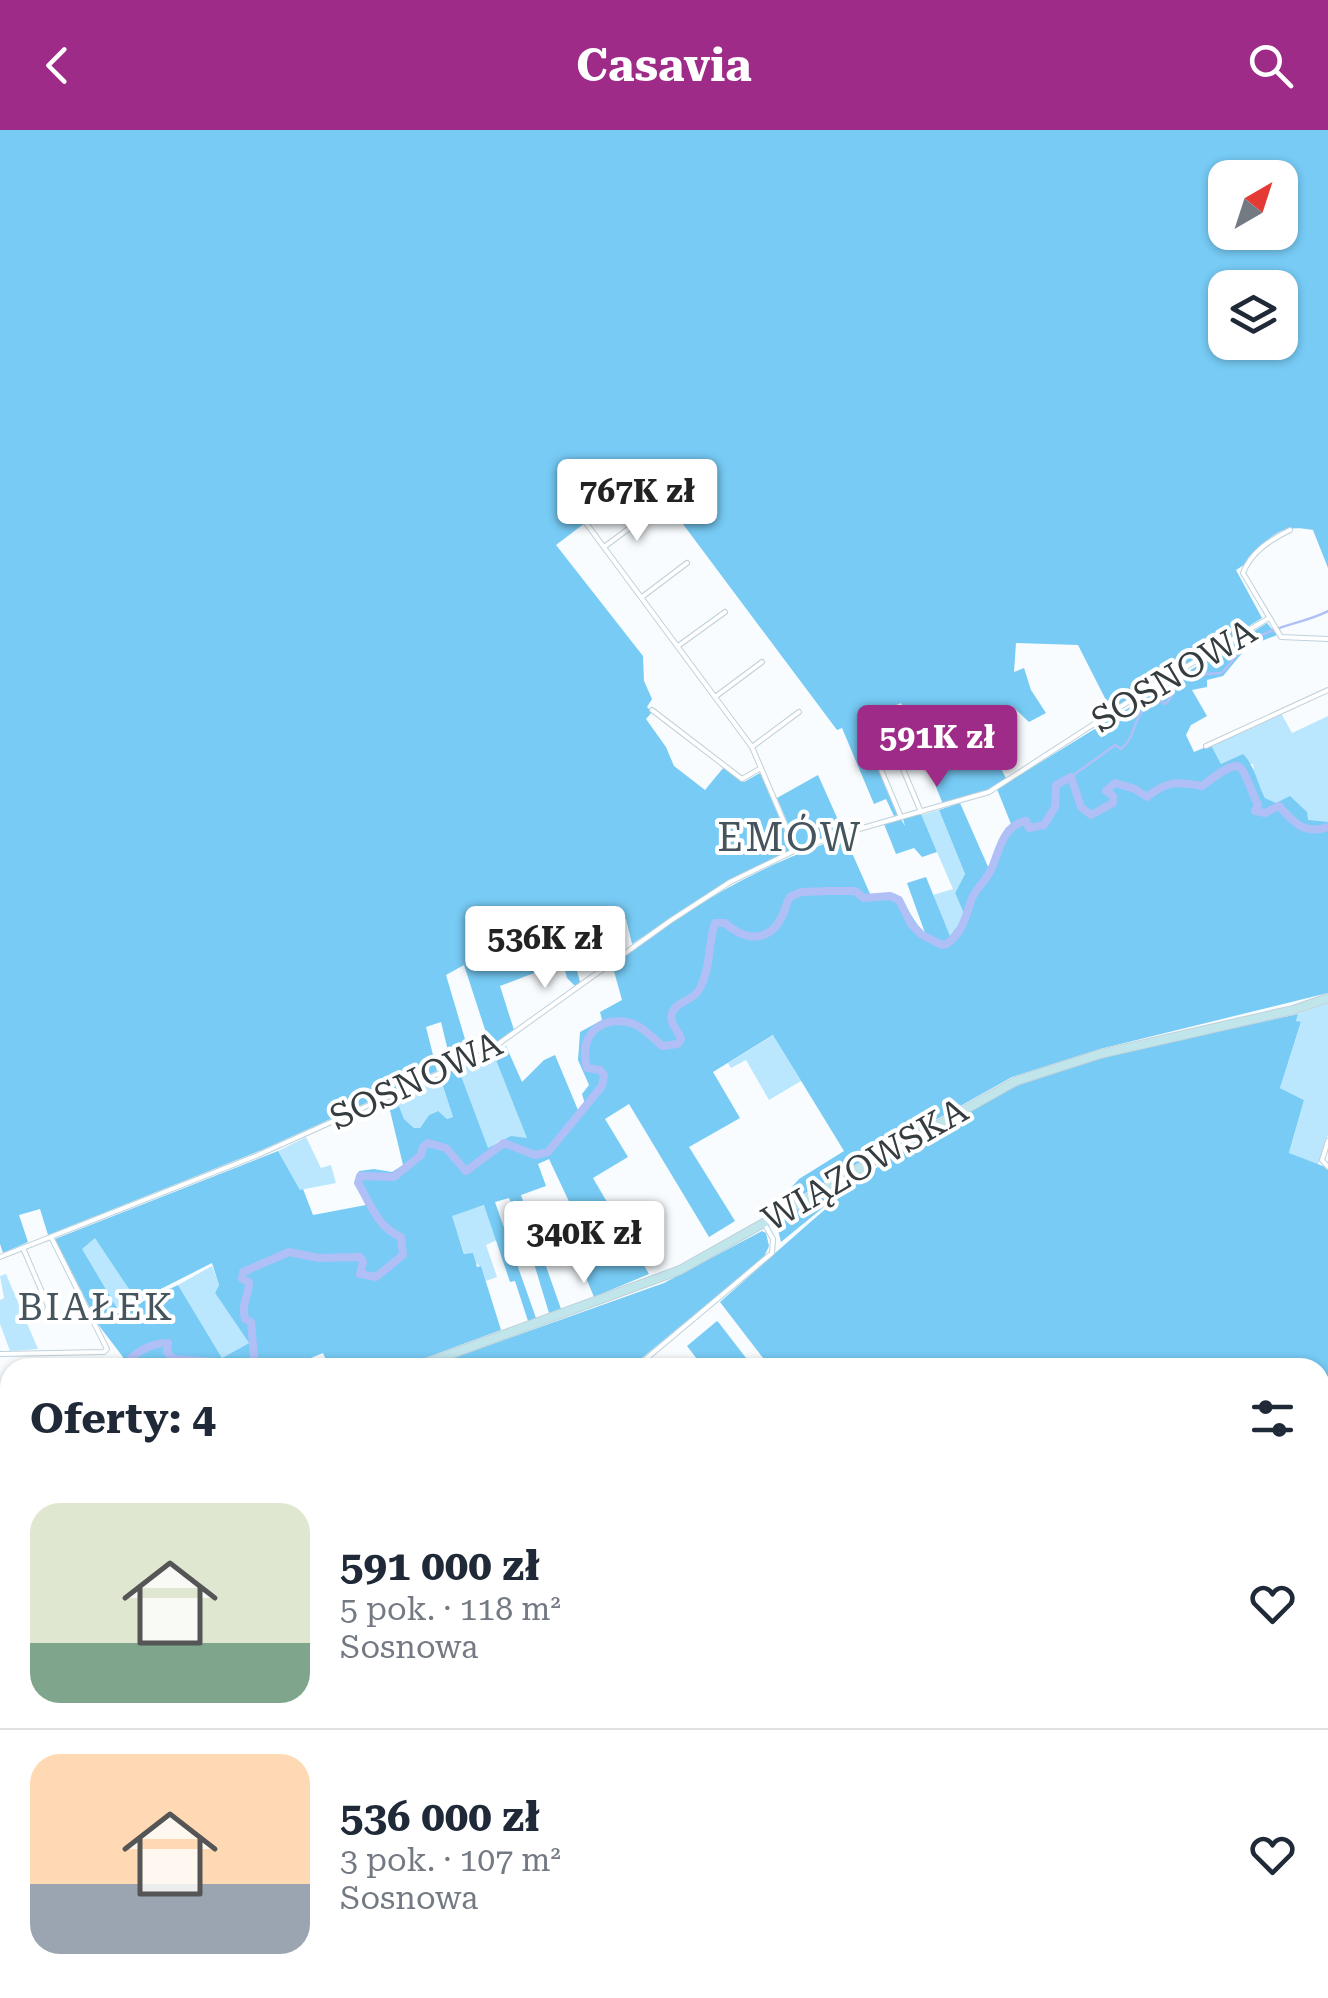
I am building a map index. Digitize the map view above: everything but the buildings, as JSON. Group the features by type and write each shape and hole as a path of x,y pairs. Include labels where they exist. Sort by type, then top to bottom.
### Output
{"main road":[{"name":"WIĄZOWSKA","path":"441,1358 680,1270 1016,1080 1100,1054 1328,998"}],"street":[{"path":"604,546 650,513"},
{"path":"586,524 752,747 796,850"},
{"name":"SOSNOWA","path":"0,1256 258,1155 487,1052 670,920 730,882 796,850 989,792 1145,691 1269,618 1243,574 1248,562 1262,548 1290,530"},
{"path":"642,597 687,563"},
{"path":"678,646 726,612"},
{"path":"1269,618 1280,635 1296,640 1328,639"},
{"path":"716,697 762,662"},
{"path":"1206,746 1328,690"},
{"path":"652,710 742,779 761,768"},
{"path":"752,747 799,712"},
{"path":"887,731 921,812"},
{"path":"868,738 901,817"},
{"path":"1328,1141 1322,1160 1328,1166"},
{"path":"647,1358 772,1254 773,1240 764,1223"},
{"path":"0,1354 108,1349 50,1237"},
{"path":"23,1248 48,1306 46,1314"}],"shaded area":[{"path":"0,130 1328,130 1328,568 1313,530 1297,528 1276,534 1236,570 1262,618 1111,710 1078,645 1016,643 1014,672 1024,668 1031,690 1046,713 1029,722 1011,705 1009,735 994,756 1006,778 987,790 943,804 901,703 860,721 899,815 894,816 886,799 874,804 842,728 837,730 647,476 556,545 643,656 644,681 652,699 647,707 652,712 646,719 674,766 705,790 724,767 744,782 760,773 793,849 729,880 632,944 626,919 614,922 622,951 612,959 605,936 583,942 587,959 575,963 580,982 575,986 567,978 554,926 537,929 547,968 500,986 514,1030 491,1048 464,965 446,975 470,1056 451,1063 441,1022 426,1027 437,1071 264,1149 48,1235 40,1209 19,1215 28,1242 3,1253"},
{"path":"1267,623 1277,635 1248,646 1223,676 1207,680 1207,687 1192,690 1207,716 1191,725 1186,735 1194,752 1211,745 1221,764 1243,754 1265,798 1276,803 1290,796 1307,812 1308,820 1328,822 1328,993 1100,1049 1012,1077 795,1199 791,1188 799,1179 844,1151 773,1035 713,1072 740,1118 689,1147 735,1221 709,1237 629,1104 605,1119 628,1157 593,1178 649,1274 594,1297 575,1251 588,1242 549,1159 538,1164 546,1186 521,1195 561,1309 549,1313 509,1198 495,1202 536,1318 528,1321 484,1205 452,1216 464,1254 473,1253 477,1267 481,1266 501,1330 425,1358 325,1358 323,1353 311,1358 222,1358 249,1343 215,1293 219,1285 212,1263 137,1301 95,1238 82,1249 117,1308 95,1318 55,1239 278,1151 300,1190 303,1189 313,1215 366,1205 355,1180 359,1171 392,1172 403,1165 387,1098 429,1079 430,1082 396,1098 404,1119 420,1128 429,1115 438,1111 447,1119 453,1117 439,1074 457,1065 488,1148 511,1136 527,1138 494,1055 506,1046 522,1082 544,1060 555,1055 578,1110 585,1104 582,1094 589,1085 578,1060 580,1032 602,1020 600,1012 622,1000 612,964 723,890 781,861 845,837 871,896 893,896 899,900 925,933 907,883 926,877 950,936 965,916 955,893 965,874 939,810 960,803 989,869 1011,824 997,789"},
{"path":"1281,713 1292,733 1328,716 1328,822 1312,822 1265,798 1255,779 1253,764 1221,764 1211,745"},
{"path":"818,775 843,831 798,847 777,798"},
{"path":"939,810 965,874 955,893 965,916 950,937 933,895 953,889 921,815"},
{"path":"921,814 937,852 922,857 914,848 896,854 884,824 901,819 905,826 903,819"},
{"path":"1328,1003 1328,1135 1318,1165 1289,1154 1304,1100 1280,1088 1301,1023 1296,1021 1298,1014"},
{"path":"1298,1014 1296,1021 1301,1022 1280,1088 1304,1100 1289,1153 1328,1168 1328,1358 763,1358 720,1302 856,1184 929,1131 1009,1089 1079,1064"},
{"path":"774,1035 801,1081 769,1100 746,1060 731,1068 728,1063"},
{"path":"493,1052 528,1139 499,1141 488,1149 457,1065"},
{"path":"439,1074 453,1117 447,1119 437,1111 420,1128 414,1128 404,1119 396,1098"},
{"path":"306,1137 321,1168 331,1165 336,1183 300,1190 278,1151"},
{"path":"863,1175 781,1242 776,1222"},
{"path":"485,1205 497,1240 486,1245 497,1277 486,1281 481,1267 465,1255 451,1215"},
{"path":"762,1231 766,1233 769,1246 764,1257 642,1358 453,1358 664,1283"},
{"path":"96,1237 135,1298 117,1308 81,1249"},
{"path":"212,1266 219,1285 215,1293 249,1343 222,1358 178,1285"},
{"path":"6,1274 38,1349 10,1351 0,1324 0,1300 4,1298 0,1276"},
{"path":"178,1285 222,1358 122,1358 97,1323"},
{"path":"717,1321 746,1358 696,1358 687,1346"}],"waterway":[{"path":"1071,777 1115,745 1121,749 1143,710 1158,699 1165,704 1183,678 1194,680 1221,673 1254,639 1328,611"},
{"path":"254,1358 251,1322 245,1319 244,1312 249,1282 242,1279 243,1272 289,1252 319,1258 360,1257 360,1274 376,1277 403,1255 401,1237 375,1214 358,1183 360,1176 394,1177 421,1155 428,1143 446,1148 466,1171 504,1143 535,1155 548,1152 602,1086 604,1075 600,1070 587,1068 586,1048 592,1032 607,1023 627,1022 662,1046 678,1044 681,1039 671,1015 701,986 715,923 758,936 779,922 790,897 801,892 855,891 864,898 890,896 899,900 911,924 922,935 947,944 961,928 973,896 991,870 1007,833 1026,821 1029,828 1044,825 1055,807 1056,785 1071,777 1081,807 1091,815 1113,803 1113,796 1106,791 1115,783 1147,797 1172,784 1202,786 1234,766 1247,780 1258,805 1255,811 1265,813 1279,806 1306,828 1328,827"},
{"path":"131,1358 154,1345 168,1343 167,1352 172,1358"}],"district":[{"name":"EMÓW","path":"790,837"},
{"name":"BIAŁEK","path":"96,1307"}]}
